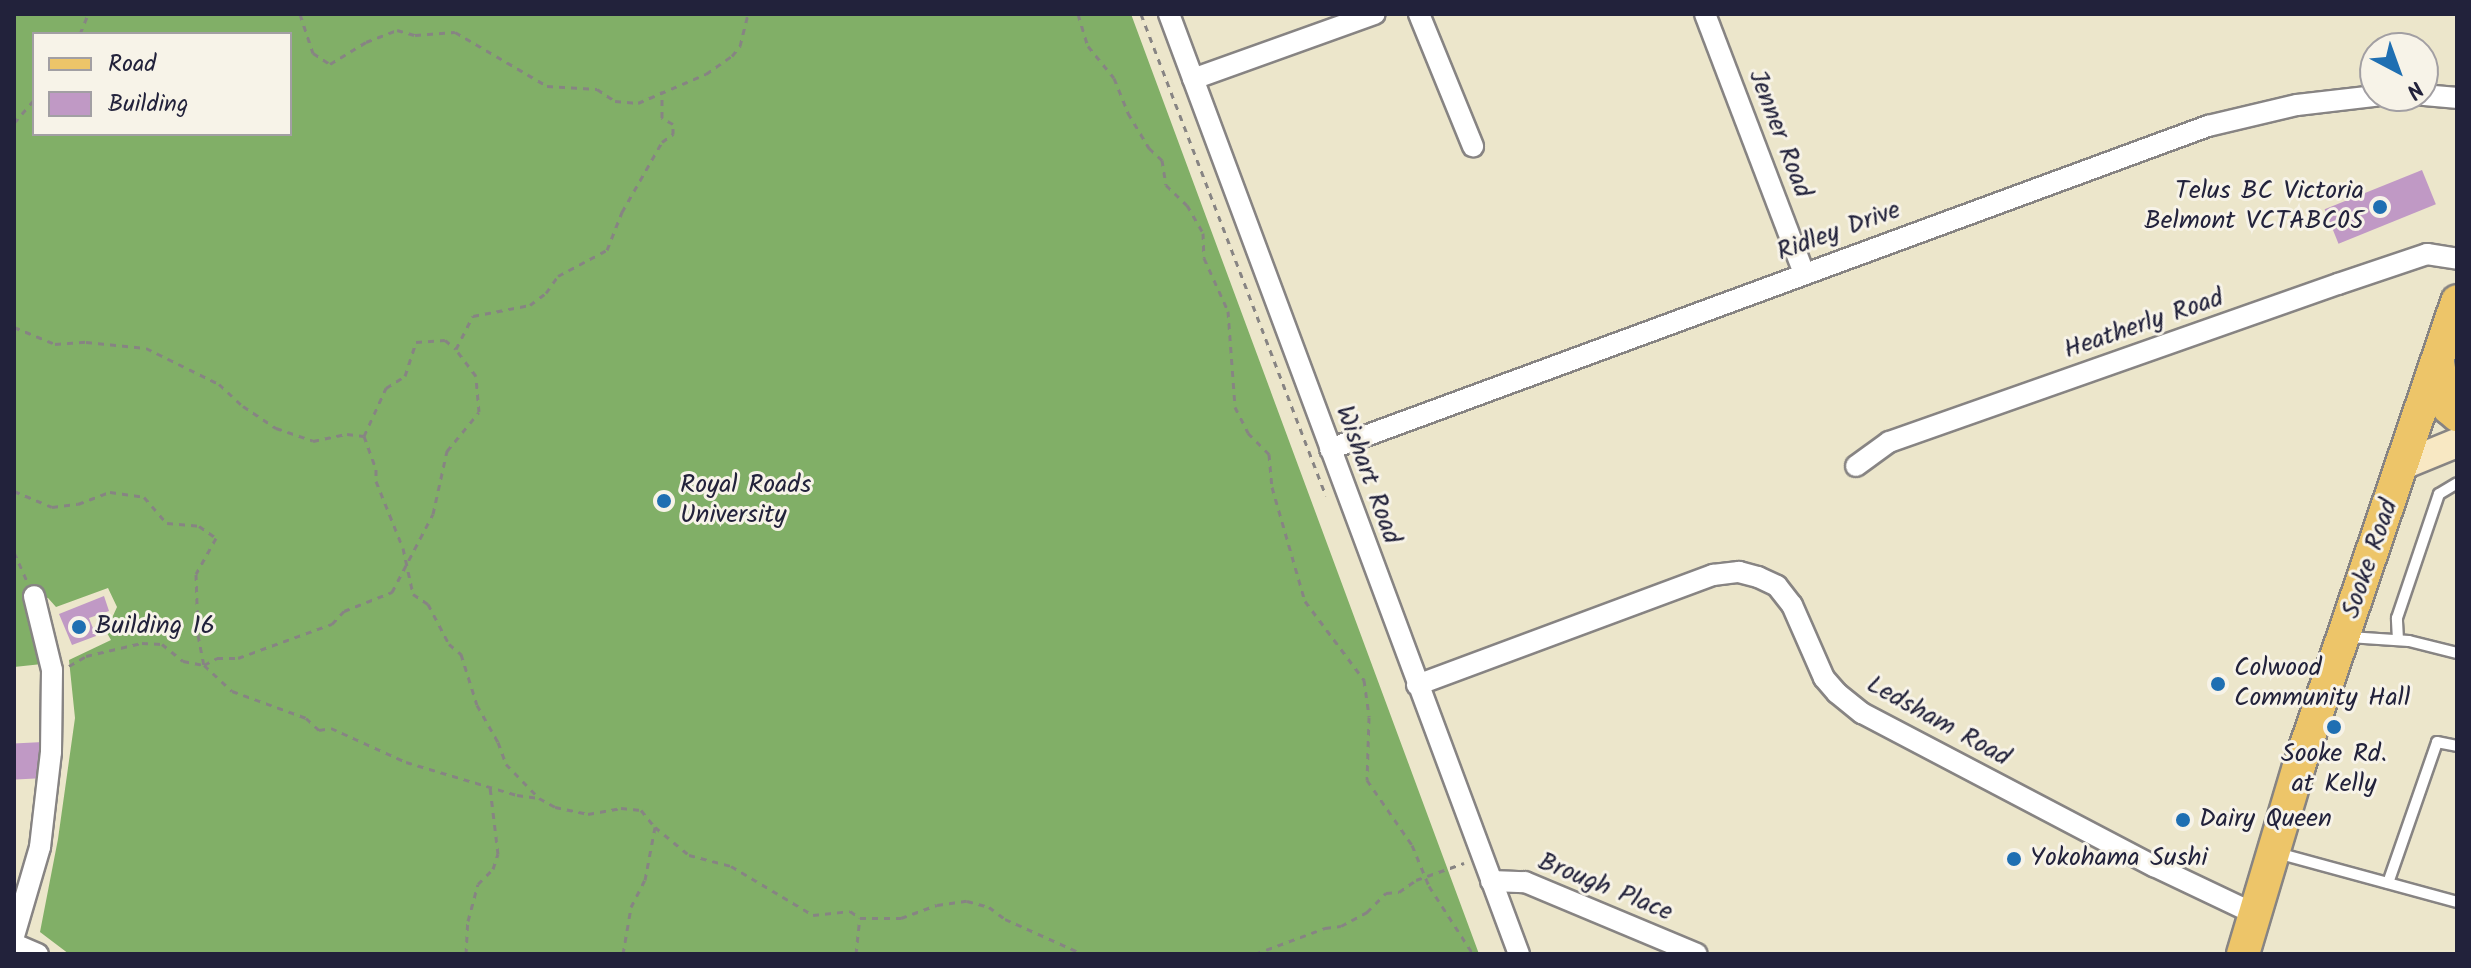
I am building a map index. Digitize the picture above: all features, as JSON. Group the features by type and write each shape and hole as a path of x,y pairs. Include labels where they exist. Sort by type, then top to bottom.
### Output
{"main road":[{"name":"Sooke Road","path":"2243,954 2272,852 2457,301"},
{"path":"2438,363 2449,408 2457,415"}],"street":[{"name":"Wishart Road","path":"1169,14 1519,954"},
{"path":"1193,79 1375,14"},
{"path":"1419,14 1473,146"},
{"name":"Jenner Road","path":"1705,14 1804,273"},
{"name":"Ridley Drive","path":"1330,449 2208,126 2297,105 2359,98"},
{"name":"Heatherly Road","path":"1856,466 1889,442 2338,284 2427,254 2457,259"},
{"path":"2403,465 2457,443"},
{"name":"Ledsham Road","path":"1417,685 1713,575 1739,572 1758,577 1777,586 1792,605 1824,678 1862,713 2154,866 2253,913"},
{"path":"14,936 41,843 51,752 52,677 34,596"},
{"name":"Brough Place","path":"1491,881 1525,882 1697,954"},
{"path":"14,944 38,954"}],"lane":[{"path":"2398,640 2397,618 2439,494 2457,483"},
{"path":"2344,637 2398,640 2457,653"},
{"path":"2388,883 2437,742 2457,746"},
{"path":"2272,852 2457,902"}],"path":[{"path":"300,14 313,53 330,64 366,42 397,30 415,35 455,32 547,86 597,89 615,101 638,103 706,74 732,56 740,46 748,14"},
{"path":"1078,14 1088,46 1114,78 1128,113 1149,148 1162,160 1166,185 1187,205 1203,233 1204,258 1228,311 1235,407 1248,433 1269,454 1272,487 1305,601 1364,680 1369,717 1367,780 1412,845 1426,879 1473,954"},
{"path":"1141,14 1330,507"},
{"path":"456,349 473,316 530,305 546,293 558,276 607,250 622,212 662,142 673,134 673,124 662,118 662,91"},
{"path":"14,123 32,102"},
{"path":"14,327 55,344 86,342 146,348 219,384 243,406 276,428 313,441 347,434 364,436"},
{"path":"52,677 86,656 142,643 162,644 183,661 204,665 286,643 332,624 344,611 392,592 405,568 433,514 447,451 479,412 476,376 456,349 445,340 416,342 405,376 386,388 364,436 376,469 376,481 403,548 405,568 413,594 428,604 449,644 461,654 477,705 498,742 506,764 539,798 555,807 588,814 621,808 641,810 655,827 689,855 731,866 813,915 850,911 860,918 901,918 937,905 967,901 989,907 1005,919 1083,954"},
{"path":"14,491 52,507 78,504 110,492 144,497 167,523 199,526 216,538 196,574 198,635 204,665 232,691 306,718 319,730 331,728 406,762 539,798"},
{"path":"14,552 34,596"},
{"path":"466,954 468,921 478,884 493,869 498,854 490,787"},
{"path":"623,954 631,907 645,880 655,827"},
{"path":"1255,954 1325,928 1341,926 1367,912 1386,893 1399,892 1416,880 1426,879 1481,856"},
{"path":"856,954 860,918"}],"green space":[{"name":"Royal Roads University","path":"14,14 1131,14 1479,954 69,954 40,932 58,839 75,718 69,660 111,640 103,626 112,618 117,607 108,588 56,607 48,598 34,596 42,664 14,667"}],"building":[{"name":"Telus BC Victoria Belmont VCTABC05","path":"2422,170 2436,204 2339,244 2325,209"},
{"name":"Building 16","path":"104,596 109,611 89,618 96,636 72,645 59,614"},
{"path":"43,742 45,778 16,779 14,744"}],"place":[{"name":"Telus BC Victoria Belmont VCTABC05","path":"2380,207"},
{"name":"Royal Roads University","path":"664,501"},
{"name":"Building 16","path":"79,627"},
{"name":"Colwood Community Hall","path":"2218,684"},
{"name":"Sooke Rd. at Kelly","path":"2334,727"},
{"name":"Dairy Queen","path":"2183,820"},
{"name":"Yokohama Sushi","path":"2014,859"}]}
